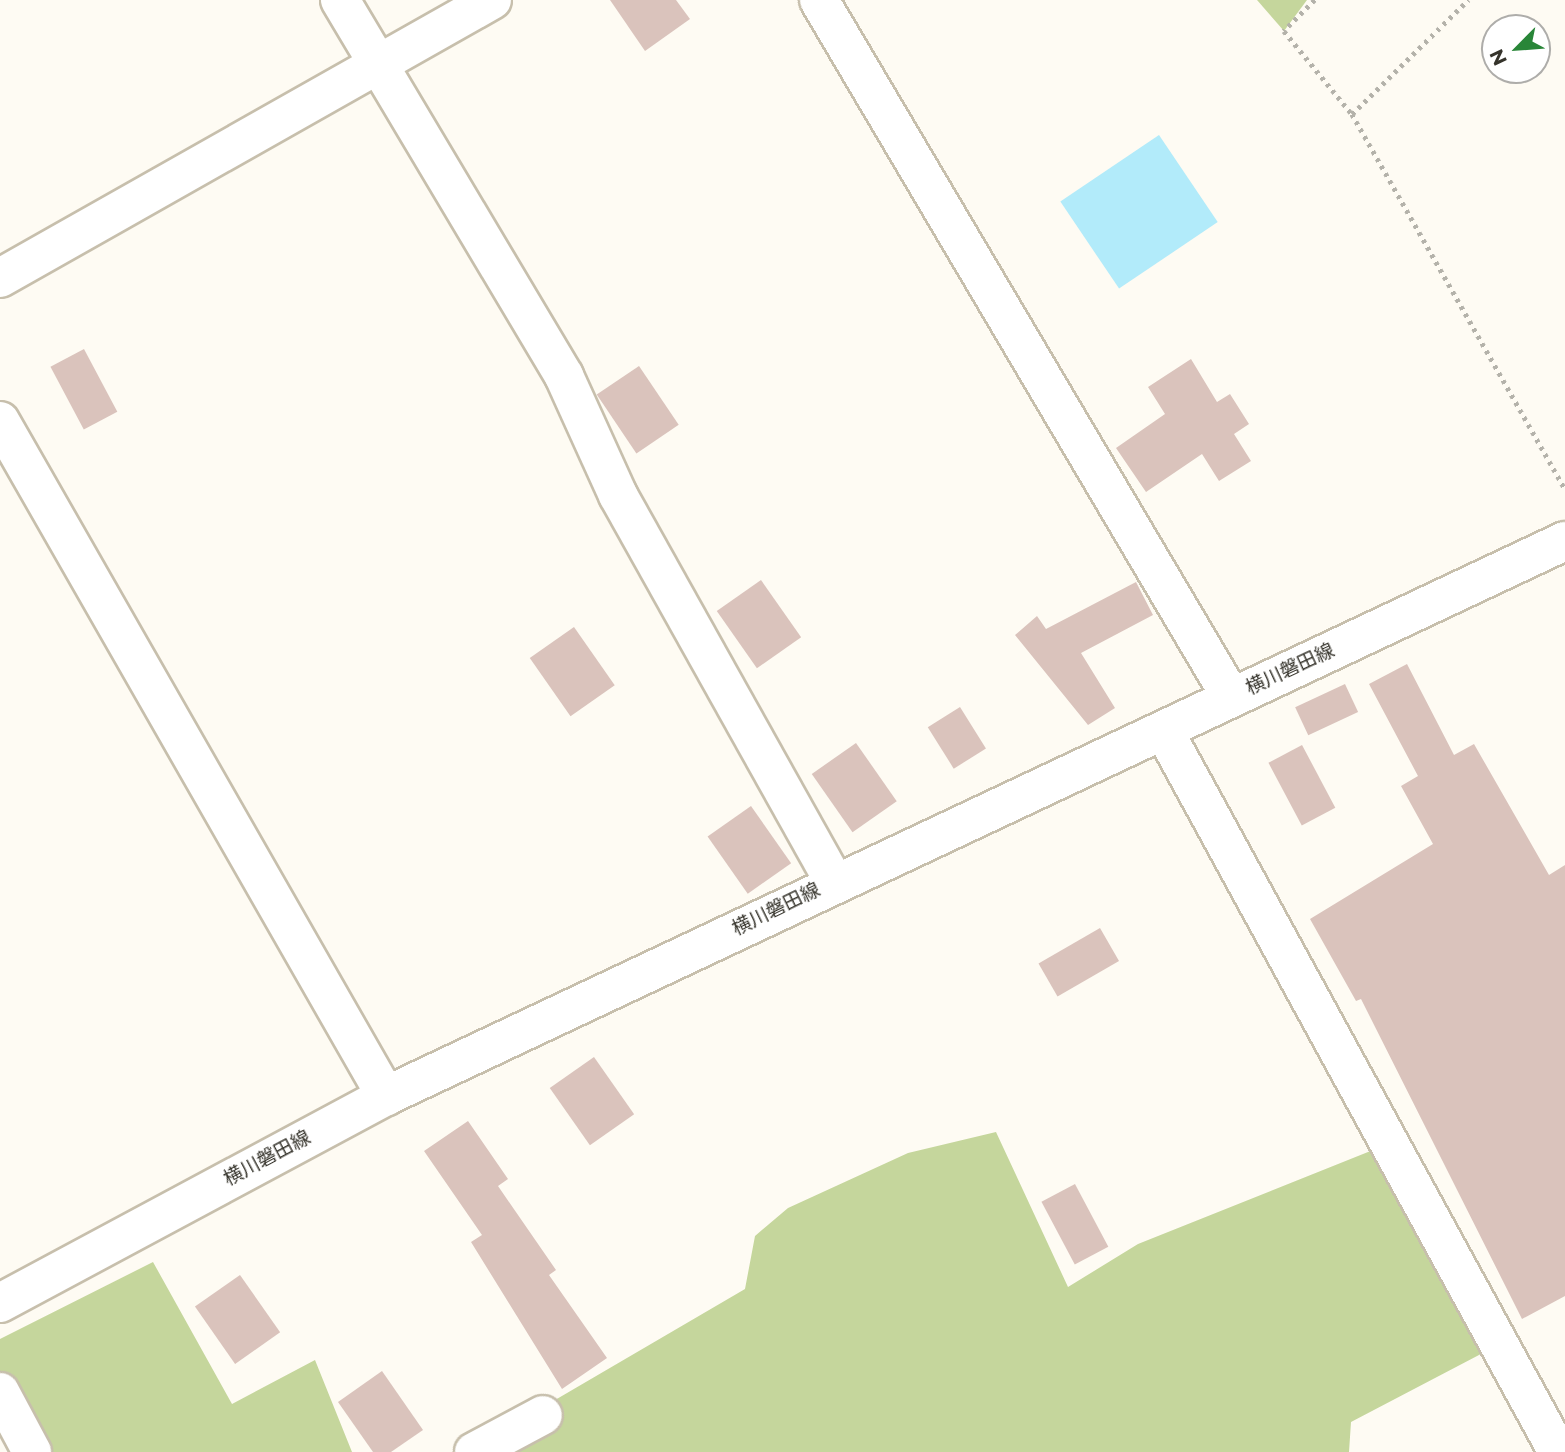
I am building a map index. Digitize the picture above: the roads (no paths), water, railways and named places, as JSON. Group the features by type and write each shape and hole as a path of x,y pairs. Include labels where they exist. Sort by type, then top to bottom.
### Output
{"street":[{"path":"340,0 564,376 618,495 834,881"},
{"path":"0,278 492,0"},
{"path":"819,0 1231,697"},
{"path":"0,421 386,1096"},
{"name":"横川磐田線","path":"0,1303 386,1096 834,881 1164,731 1565,541"},
{"path":"1164,731 1558,1452"},
{"path":"0,1392 32,1452"},
{"path":"474,1452 543,1415"}],"water":[{"path":"1159,135 1218,222 1119,289 1060,202"}]}
